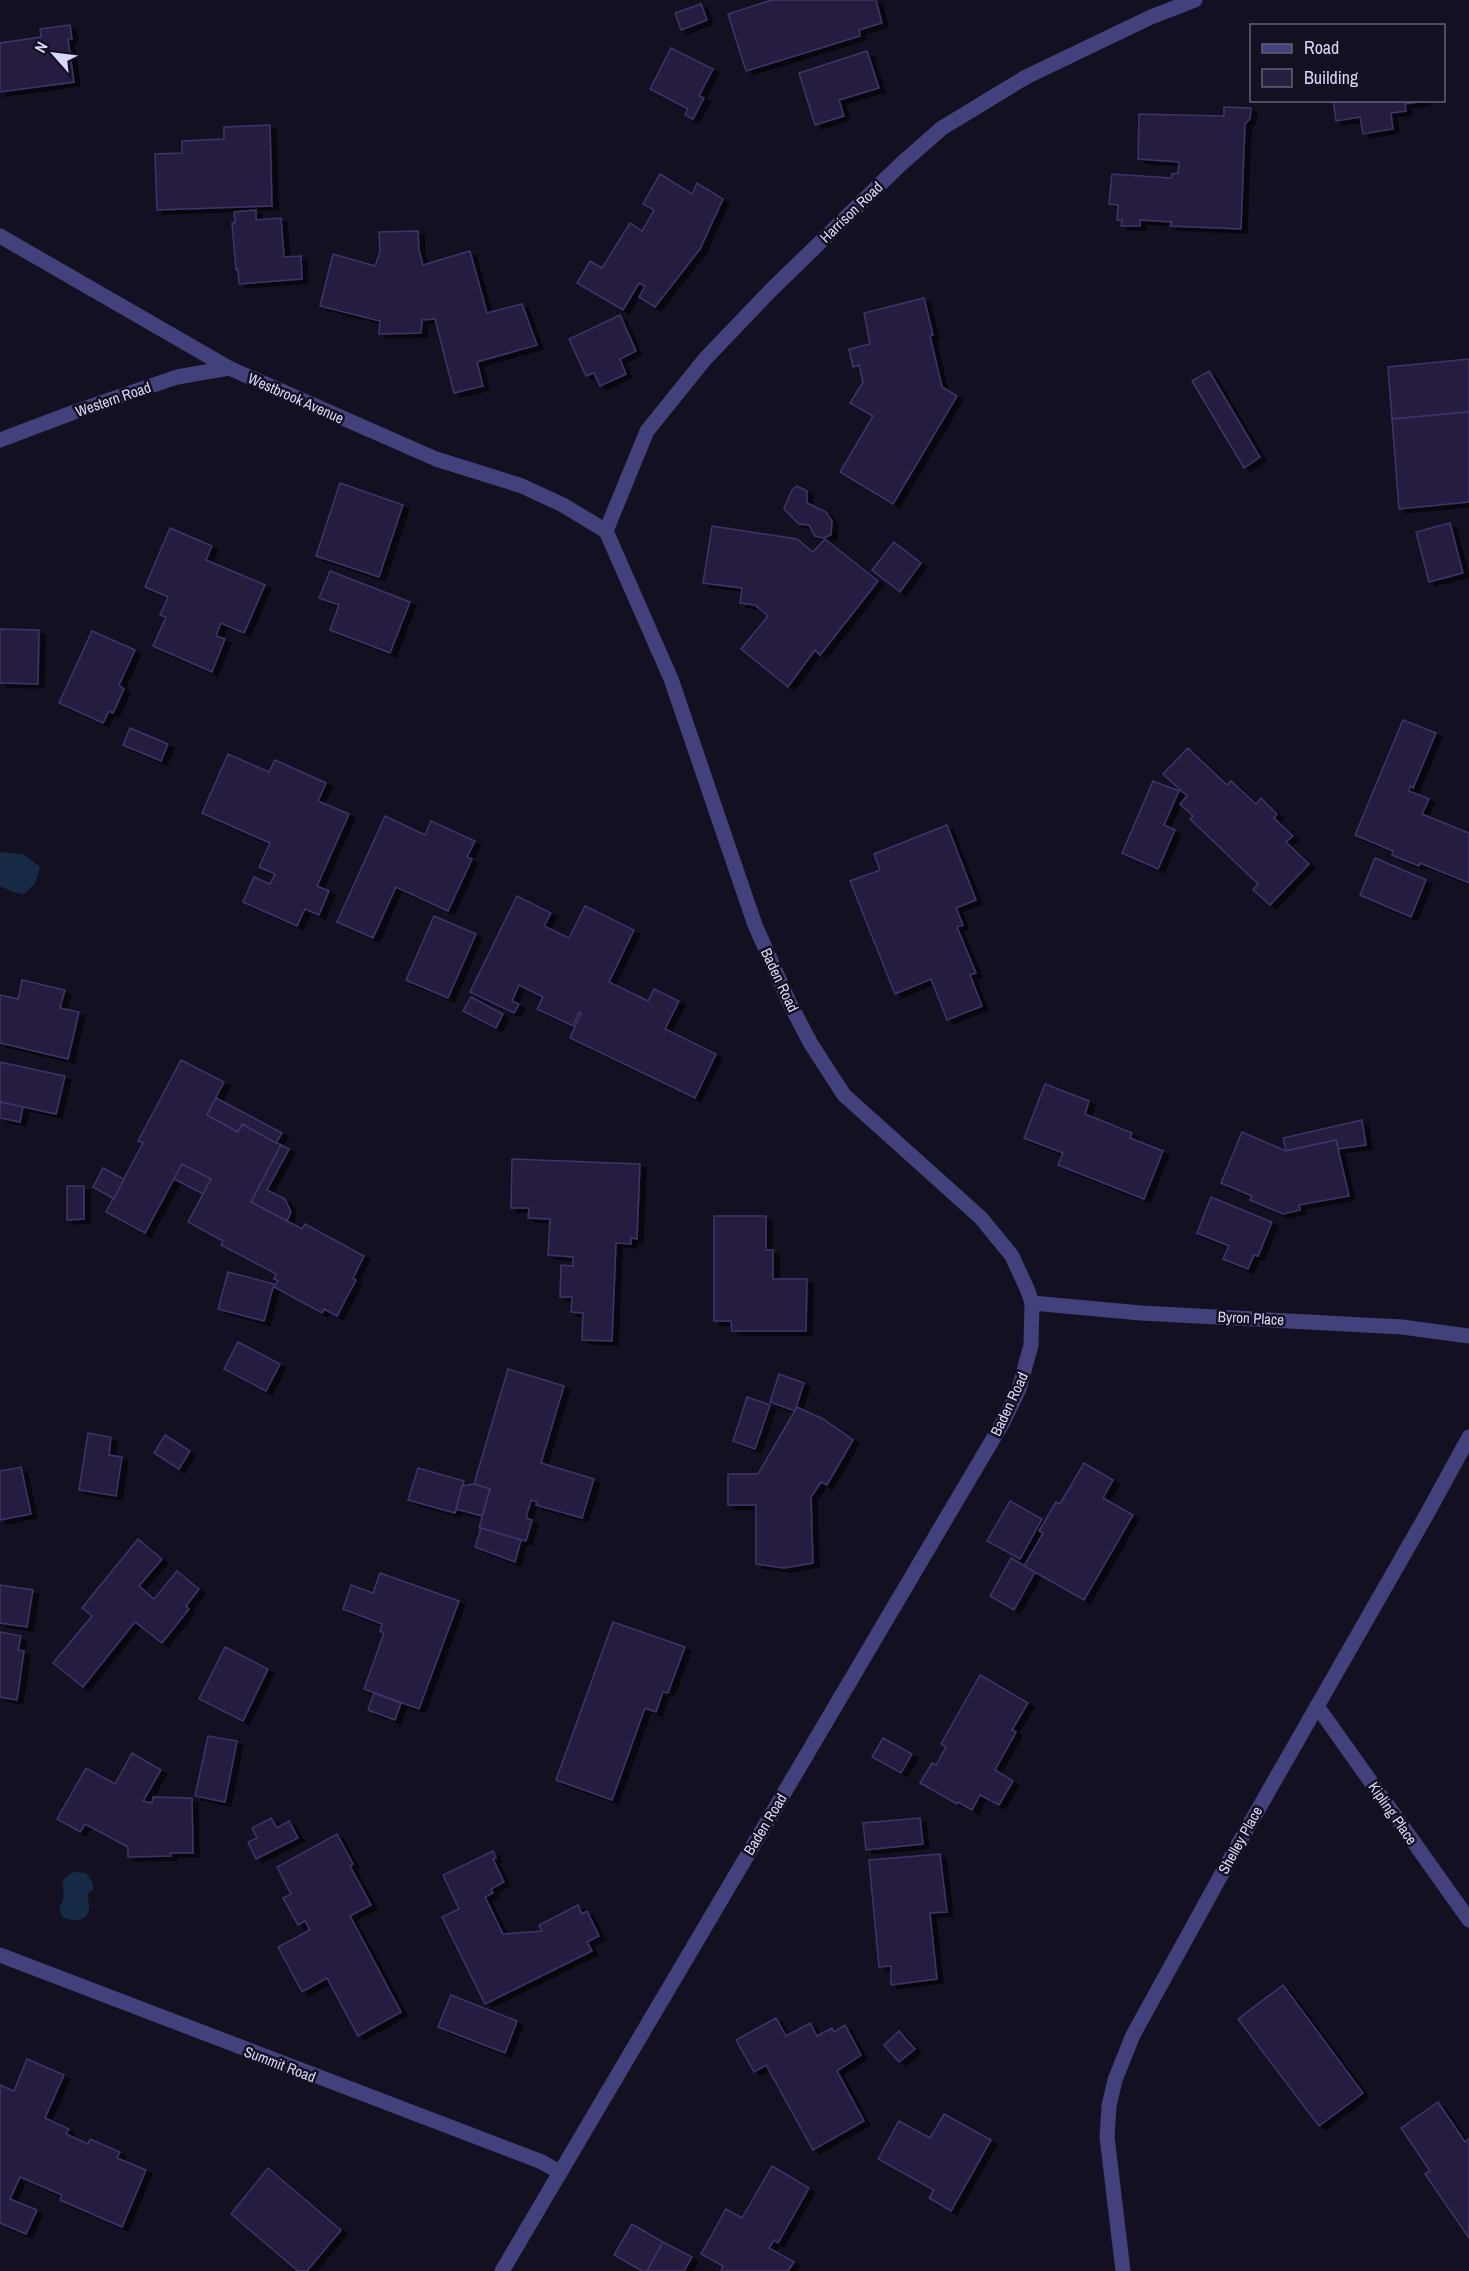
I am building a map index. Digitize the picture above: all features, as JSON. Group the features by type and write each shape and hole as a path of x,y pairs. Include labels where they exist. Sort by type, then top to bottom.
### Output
{"street":[{"name":"Harrison Road","path":"606,531 647,431 713,350 771,290 901,164 942,128 1026,77 1151,17 1195,0"},
{"name":"Westbrook Avenue","path":"0,236 229,368 436,459 522,486 563,505 606,531"},
{"name":"Western Road","path":"0,440 177,377 229,368"},
{"name":"Baden Road","path":"502,2271 1003,1422 1019,1389 1031,1345 1032,1304 1012,1256 981,1218 844,1095 811,1044 790,1004 755,925 671,680 606,531"},
{"name":"Byron Place","path":"1032,1304 1141,1313 1402,1327 1469,1335"},
{"name":"Shelley Place","path":"1123,2271 1107,2137 1109,2106 1115,2080 1133,2035 1236,1848 1469,1437"},
{"name":"Kipling Place","path":"1317,1706 1469,1920"},
{"name":"Summit Road","path":"0,1955 542,2162 559,2172"}],"water":[{"path":"0,852 23,854 40,867 35,884 24,894 0,886"},
{"path":"73,1872 86,1873 93,1883 93,1890 87,1894 89,1910 85,1917 78,1920 62,1917 59,1906 64,1897 64,1880"}],"building":[{"path":"772,0 876,0 882,23 859,30 860,36 746,71 728,14"},
{"path":"701,4 707,20 681,30 675,13"},
{"path":"70,25 72,39 68,39 74,82 0,92 0,43 41,37 40,29"},
{"path":"671,48 713,69 699,96 704,98 693,119 685,115 688,109 650,89"},
{"path":"867,51 879,88 839,100 844,116 815,125 799,73"},
{"path":"1333,102 1418,102 1405,104 1406,111 1391,113 1393,129 1363,134 1360,117 1336,121"},
{"path":"1224,107 1251,108 1250,119 1245,124 1241,229 1170,226 1172,222 1140,220 1140,226 1121,226 1122,220 1117,220 1118,205 1109,204 1112,174 1171,178 1172,174 1178,173 1179,162 1138,159 1139,114 1224,116"},
{"path":"270,125 272,206 157,210 155,154 182,153 182,141 224,139 224,127"},
{"path":"660,174 692,194 697,183 723,199 700,249 655,307 639,297 645,286 639,283 623,310 577,283 590,261 602,268 630,223 642,231 654,210 643,204"},
{"path":"256,210 256,220 281,218 284,257 301,256 302,279 239,284 232,223 235,223 234,212"},
{"path":"418,231 423,265 470,251 487,313 522,304 537,345 477,362 483,386 454,393 435,319 422,320 421,333 379,334 380,321 320,306 333,254 375,266 380,252 379,232"},
{"path":"924,298 942,387 957,396 893,504 840,472 873,416 850,403 863,382 859,365 853,367 849,349 870,344 864,313"},
{"path":"620,315 636,351 620,359 626,374 600,386 594,373 586,376 569,339"},
{"path":"1469,359 1469,412 1392,419 1388,367"},
{"path":"1209,371 1260,457 1244,468 1192,381"},
{"path":"1469,412 1469,502 1399,509 1392,419"},
{"path":"340,483 403,505 379,577 316,556"},
{"path":"797,486 807,491 807,503 826,512 832,521 831,535 823,538 815,536 809,525 799,524 785,510 792,490"},
{"path":"1450,523 1463,573 1429,582 1416,532"},
{"path":"712,526 797,539 813,552 825,539 878,581 820,655 815,650 788,687 741,649 768,616 755,605 740,603 742,588 703,583"},
{"path":"170,528 212,546 206,560 265,585 244,633 221,623 216,636 225,639 212,672 153,646 166,617 160,615 168,597 145,587"},
{"path":"894,542 921,563 900,592 872,570"},
{"path":"330,571 410,602 390,653 330,630 339,605 319,598"},
{"path":"0,629 39,630 38,684 0,683"},
{"path":"92,631 135,650 119,685 124,689 113,713 109,711 103,723 59,703"},
{"path":"1403,720 1436,733 1413,788 1410,786 1409,791 1429,799 1422,814 1469,833 1469,883 1420,863 1419,866 1392,855 1393,851 1355,835"},
{"path":"130,728 168,744 161,761 123,745"},
{"path":"1188,748 1227,785 1231,781 1256,804 1261,798 1277,814 1274,818 1293,836 1286,842 1309,864 1270,905 1253,890 1258,884 1190,819 1193,816 1180,804 1187,796 1163,774"},
{"path":"228,754 269,772 275,760 326,783 318,801 349,814 317,886 329,891 319,915 305,909 297,926 243,902 254,877 270,884 275,874 259,867 270,843 202,813"},
{"path":"1153,781 1179,791 1164,825 1175,830 1158,869 1122,853"},
{"path":"385,816 425,835 431,821 475,841 467,857 472,859 448,911 396,887 373,938 337,922"},
{"path":"947,825 976,900 956,908 963,925 957,927 976,973 970,975 982,1006 947,1020 931,979 895,994 850,881 880,870 874,854"},
{"path":"1375,858 1426,880 1411,917 1360,895"},
{"path":"517,896 551,913 544,926 569,938 585,906 634,930 609,982 648,1001 654,989 679,1001 665,1029 716,1054 695,1098 570,1038 581,1013 579,1012 573,1026 537,1009 543,997 519,985 512,1001 519,1004 514,1013 470,992"},
{"path":"434,916 476,934 448,998 406,980"},
{"path":"22,980 65,990 60,1008 79,1012 68,1059 0,1043 0,995 18,999"},
{"path":"471,997 503,1014 496,1028 463,1011"},
{"path":"181,1060 224,1082 207,1115 238,1132 242,1124 281,1145 251,1202 302,1229 305,1224 364,1256 353,1278 356,1280 337,1316 324,1309 322,1313 274,1287 278,1281 274,1279 276,1274 221,1245 223,1241 188,1222 211,1179 182,1164 145,1233 106,1212 143,1143 138,1141"},
{"path":"0,1062 65,1076 56,1114 0,1102"},
{"path":"1045,1084 1089,1101 1085,1114 1132,1133 1130,1138 1163,1151 1144,1199 1058,1165 1063,1153 1024,1138"},
{"path":"216,1098 282,1133 276,1143 242,1124 238,1132 207,1115"},
{"path":"0,1102 23,1107 20,1122 0,1118"},
{"path":"1362,1120 1366,1145 1338,1149 1336,1140 1286,1151 1283,1138"},
{"path":"1242,1132 1286,1151 1336,1140 1349,1196 1299,1205 1300,1210 1283,1214 1250,1200 1252,1196 1221,1183"},
{"path":"281,1145 289,1149 267,1190 285,1199 291,1212 287,1221 251,1202"},
{"path":"512,1159 640,1164 637,1239 631,1238 631,1244 616,1243 612,1341 582,1340 583,1313 571,1312 572,1297 560,1297 561,1265 573,1266 573,1257 548,1255 550,1219 528,1218 529,1208 511,1208"},
{"path":"182,1164 211,1179 203,1194 174,1179"},
{"path":"103,1168 124,1179 114,1199 93,1187"},
{"path":"67,1186 84,1186 84,1219 67,1220"},
{"path":"1211,1197 1272,1222 1258,1256 1254,1255 1248,1269 1223,1259 1229,1246 1197,1233"},
{"path":"714,1216 766,1216 766,1250 773,1250 773,1279 807,1279 806,1331 732,1331 731,1321 714,1321"},
{"path":"228,1272 274,1284 264,1321 218,1309"},
{"path":"238,1342 280,1364 266,1391 224,1369"},
{"path":"508,1369 564,1386 541,1463 594,1479 582,1518 536,1505 537,1502 531,1500 526,1518 532,1520 526,1541 479,1528 490,1489 474,1484"},
{"path":"779,1374 804,1383 795,1411 770,1402"},
{"path":"747,1397 770,1405 755,1449 733,1441"},
{"path":"797,1407 823,1419 853,1440 827,1485 821,1482 811,1497 813,1563 784,1568 756,1564 756,1505 728,1505 728,1474 758,1474"},
{"path":"88,1433 111,1437 109,1455 122,1457 116,1496 79,1490"},
{"path":"165,1435 190,1451 179,1469 154,1453"},
{"path":"1084,1463 1113,1480 1103,1498 1133,1515 1084,1600 1024,1566 1043,1533 1039,1531 1056,1502 1060,1504"},
{"path":"21,1467 31,1514 0,1520 0,1471"},
{"path":"418,1468 464,1481 455,1513 408,1500"},
{"path":"474,1484 490,1489 482,1516 456,1509 462,1486"},
{"path":"1010,1501 1042,1519 1020,1559 987,1541"},
{"path":"481,1528 521,1540 515,1562 475,1547"},
{"path":"138,1539 162,1559 139,1586 154,1599 177,1571 199,1589 186,1606 189,1609 162,1643 135,1622 83,1687 53,1663 92,1616 82,1608"},
{"path":"1011,1558 1035,1572 1014,1610 990,1596"},
{"path":"380,1573 459,1601 419,1709 364,1689 384,1633 380,1631 382,1624 343,1609 351,1585 373,1593"},
{"path":"0,1585 33,1590 27,1627 0,1623"},
{"path":"613,1622 685,1647 668,1693 663,1692 656,1712 645,1708 612,1800 556,1780"},
{"path":"0,1632 21,1636 18,1650 24,1651 17,1700 0,1697"},
{"path":"225,1647 268,1669 243,1721 199,1699"},
{"path":"980,1675 1028,1703 1012,1730 1016,1732 995,1770 1013,1781 999,1805 980,1795 972,1810 920,1783 932,1763 936,1765 946,1747 941,1744"},
{"path":"374,1693 401,1703 395,1720 368,1710"},
{"path":"208,1736 237,1741 225,1802 195,1796"},
{"path":"883,1738 912,1754 901,1773 872,1757"},
{"path":"132,1753 161,1770 143,1801 152,1803 153,1797 192,1798 193,1853 128,1857 128,1847 85,1824 80,1832 57,1819 86,1768 115,1784"},
{"path":"271,1818 277,1828 289,1821 298,1838 256,1859 248,1842 257,1838 252,1828"},
{"path":"920,1818 923,1844 866,1850 863,1823"},
{"path":"337,1834 353,1864 350,1866 371,1905 350,1916 401,2012 358,2036 327,1978 302,1992 278,1947 310,1930 305,1921 298,1925 283,1898 291,1894 277,1867"},
{"path":"493,1851 496,1858 493,1859 504,1882 491,1889 493,1893 485,1897 503,1934 542,1931 539,1925 578,1905 582,1914 587,1911 599,1936 587,1942 592,1951 485,2004 442,1917 459,1909 443,1875"},
{"path":"940,1854 947,1912 930,1913 937,1979 891,1985 891,1966 879,1967 869,1860"},
{"path":"1283,1985 1363,2093 1319,2126 1238,2019"},
{"path":"451,1995 517,2021 505,2053 438,2027"},
{"path":"776,2018 786,2036 810,2023 817,2036 832,2028 834,2032 845,2025 861,2055 837,2071 864,2121 813,2150 766,2065 754,2072 736,2040"},
{"path":"899,2031 915,2049 899,2062 884,2045"},
{"path":"27,2059 64,2075 45,2118 69,2129 66,2134 88,2144 90,2139 120,2152 117,2158 146,2170 122,2227 60,2200 62,2195 20,2177 10,2199 37,2210 26,2234 0,2223 0,2085 14,2091"},
{"path":"1438,2102 1465,2142 1468,2139 1469,2141 1469,2238 1425,2174 1430,2171 1401,2128"},
{"path":"944,2114 991,2140 951,2211 929,2198 934,2190 878,2159 899,2121 930,2138"},
{"path":"772,2166 809,2188 778,2243 774,2240 769,2248 794,2262 788,2271 721,2271 723,2266 701,2254 726,2209 742,2218"},
{"path":"268,2168 341,2230 307,2271 298,2271 231,2214"},
{"path":"632,2224 663,2242 647,2271 642,2271 614,2255"},
{"path":"663,2242 692,2257 684,2271 647,2271"}]}
